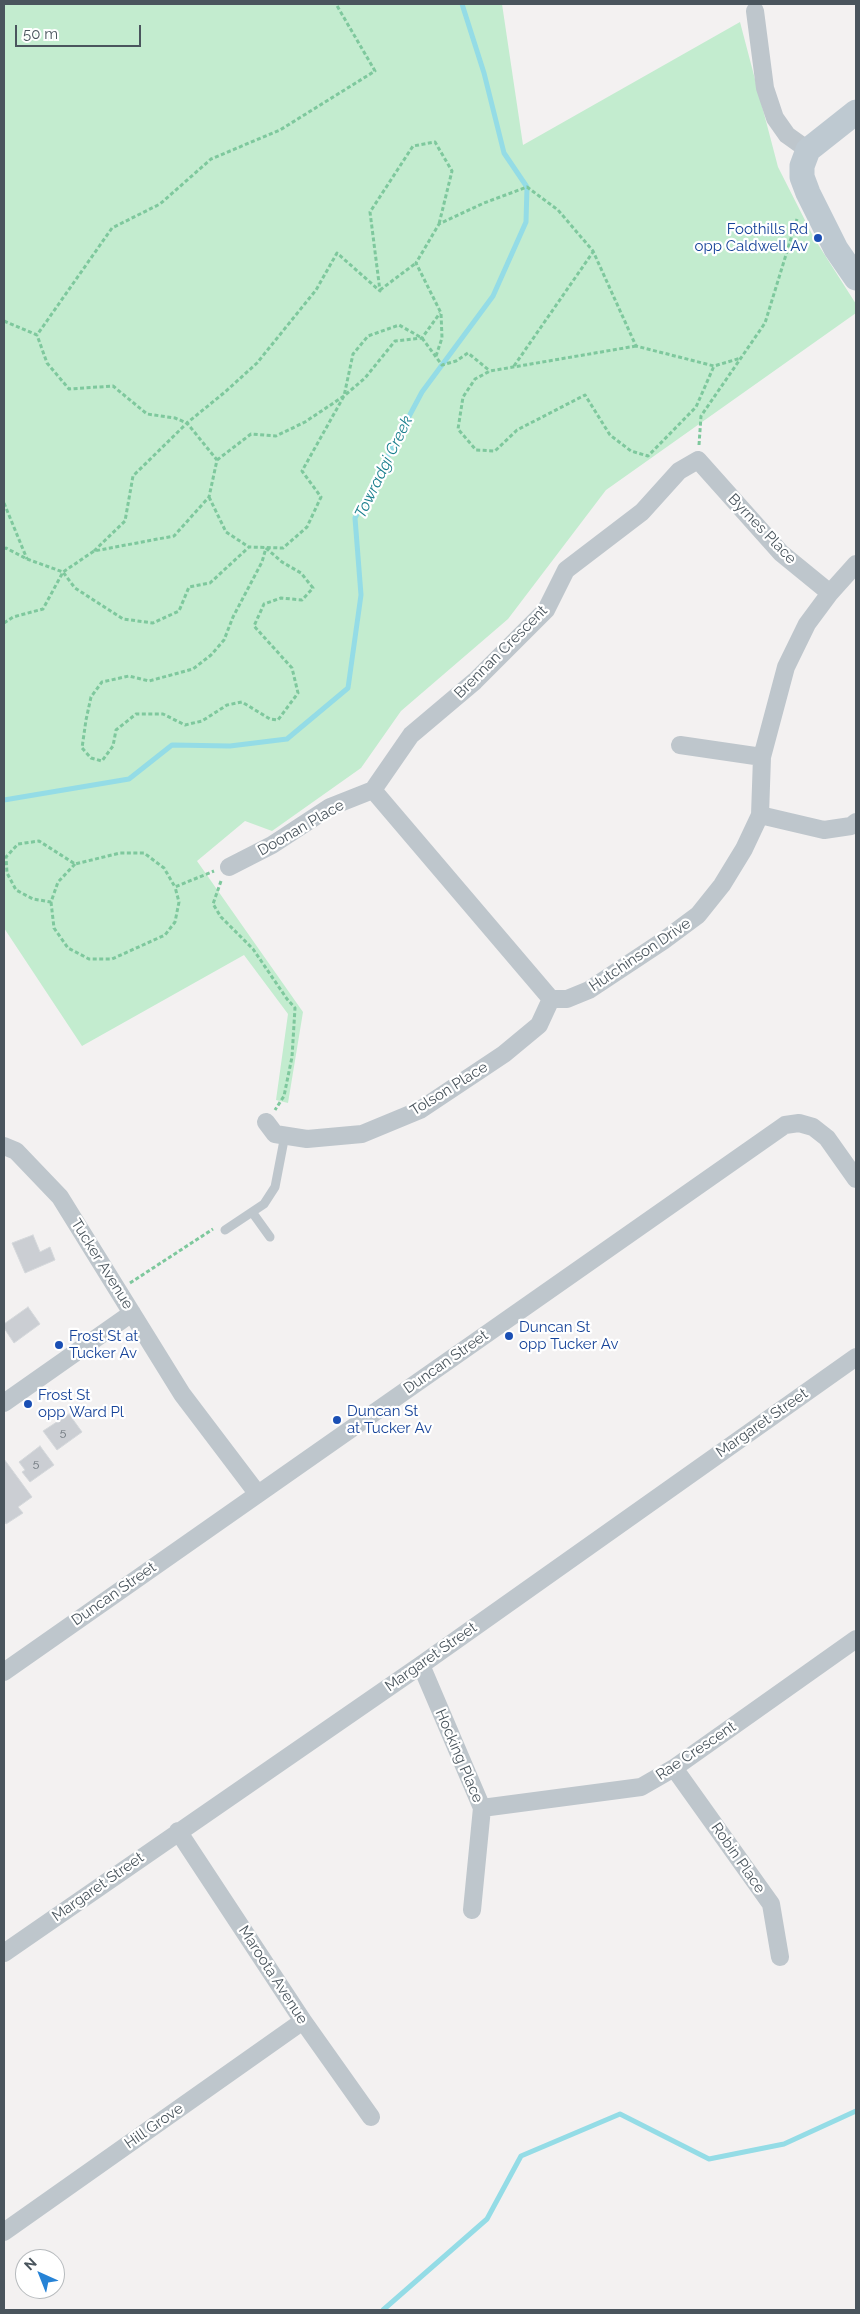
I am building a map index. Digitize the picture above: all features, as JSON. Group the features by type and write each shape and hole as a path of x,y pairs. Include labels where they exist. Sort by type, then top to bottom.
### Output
{"main road":[{"path":"856,112 808,150 802,166 802,177 808,193 836,249 856,278"}],"street":[{"path":"755,11 765,88 775,118 788,135 808,150"},
{"name":"Byrnes Place","path":"698,460 781,553 830,593"},
{"name":"Brennan Crescent","path":"373,790 411,735 475,681 546,610 566,570 642,512 679,471 698,460"},
{"name":"Hutchinson Drive","path":"550,999 567,999 588,990 663,941 698,915 722,885 744,848 760,815 762,757 786,667 807,624 830,593 856,564"},
{"path":"680,745 762,757"},
{"path":"373,790 550,999"},
{"name":"Doonan Place","path":"229,867 272,845 330,807 373,790"},
{"path":"760,815 824,830 851,826 856,822"},
{"name":"Tolson Place","path":"266,1122 276,1134 307,1139 362,1134 420,1110 504,1054 539,1025 550,999"},
{"name":"Duncan Street","path":"4,1672 257,1493 786,1125 799,1123 813,1126 826,1138 856,1179"},
{"name":"Tucker Avenue","path":"4,1146 16,1151 60,1197 182,1394 257,1493"},
{"path":"4,1403 132,1313"},
{"name":"Margaret Street","path":"4,1953 178,1830 421,1665 856,1357"},
{"name":"Rae Crescent","path":"482,1808 641,1787 674,1768 856,1639"},
{"name":"Hocking Place","path":"421,1665 482,1808 472,1910"},
{"name":"Robin Place","path":"674,1768 771,1904 780,1957"},
{"name":"Maroota Avenue","path":"178,1830 370,2117"},
{"name":"Hill Grove","path":"4,2232 304,2021"}],"lane":[{"path":"222,1228 264,1204 275,1187 285,1135"},
{"path":"252,1212 270,1237"}],"path":[{"path":"38,335 112,228 160,204 211,159 280,130 375,70 336,4"},
{"path":"435,142 452,171 439,224 416,263 380,291 370,212 412,146 435,142"},
{"path":"439,224 484,203 527,187 558,210 593,251 636,346"},
{"path":"700,416 765,323 796,222 808,193"},
{"path":"514,366 593,251"},
{"path":"4,623 13,617 42,609 63,572 94,551 125,521 134,476 187,423 225,392 257,362 316,290 337,252 380,291"},
{"path":"416,263 441,313 442,338 435,356"},
{"path":"94,551 174,536 209,497 217,460 251,434 276,436 305,422 344,396 365,378 395,341 422,338 441,313"},
{"path":"4,320 38,335 47,363 69,389 113,386 147,414 175,418 187,423 217,460"},
{"path":"209,497 226,532 249,547 283,548 307,527 321,497 302,471 344,396 353,354 368,336 399,326 422,338 442,366 456,361 468,353 490,371"},
{"path":"714,366 696,408 648,456 631,451 610,435 585,395 517,430 495,451 476,450 458,429 463,397 474,379 490,371 636,346 714,366 741,358"},
{"path":"696,408 700,416 698,460"},
{"path":"4,502 28,559"},
{"path":"4,549 6,548 28,559 63,572 75,588 123,619 153,623 179,611 189,587 210,583 249,547"},
{"path":"266,548 282,562 301,573 313,588 302,600 281,598 264,604 254,626 292,668 298,693 278,720 270,719 242,702 227,705 202,721 184,725 163,714 136,714 116,730 113,746 102,761 91,758 82,748 91,697 102,682 129,676 149,681 193,669 212,656 224,640 233,617 262,562 266,548"},
{"path":"51,902 33,899 16,890 7,873 5,857 18,844 39,841 75,864"},
{"path":"120,853 144,853 164,868 174,887 179,902 175,922 165,935 112,959 89,959 68,948 54,928 51,902 58,882 75,864 120,853"},
{"path":"174,887 208,872 229,867"},
{"path":"229,867 213,904 221,917 253,949 287,1000 295,1008 292,1057 284,1096 266,1122"},
{"path":"119,1290 222,1228"}],"green space":[{"path":"4,4 502,4 523,145 740,22 778,167 814,238 856,304 856,313 606,490 508,619 401,711 361,768 272,831 245,821 197,861 303,1012 288,1103 276,1100 288,1014 244,955 82,1046 4,928"}],"building":[{"path":"33,1235 40,1252 50,1247 55,1260 25,1273 12,1243"},
{"path":"28,1307 40,1324 14,1343 4,1328 4,1324"},
{"path":"69,1414 82,1432 57,1450 43,1431"},
{"path":"40,1446 54,1465 30,1482 22,1472 25,1470 19,1462"},
{"path":"4,1459 32,1497 18,1507 23,1513 6,1524 4,1521"}],"waterway":[{"name":"Towradgi Creek","path":"4,800 129,779 172,745 230,746 287,739 348,688 361,595 355,518 422,392 493,296 526,222 527,187 504,153 484,73 462,4"},
{"path":"383,2310 487,2219 521,2156 620,2114 709,2159 784,2144 856,2111"}],"place":[{"name":"Foothills Rd opp Caldwell Av","path":"818,238"},
{"name":"Duncan St opp Tucker Av","path":"509,1336"},
{"name":"Frost St at Tucker Av","path":"59,1345"},
{"name":"Frost St opp Ward Pl","path":"28,1404"},
{"name":"Duncan St at Tucker Av","path":"337,1420"}]}
